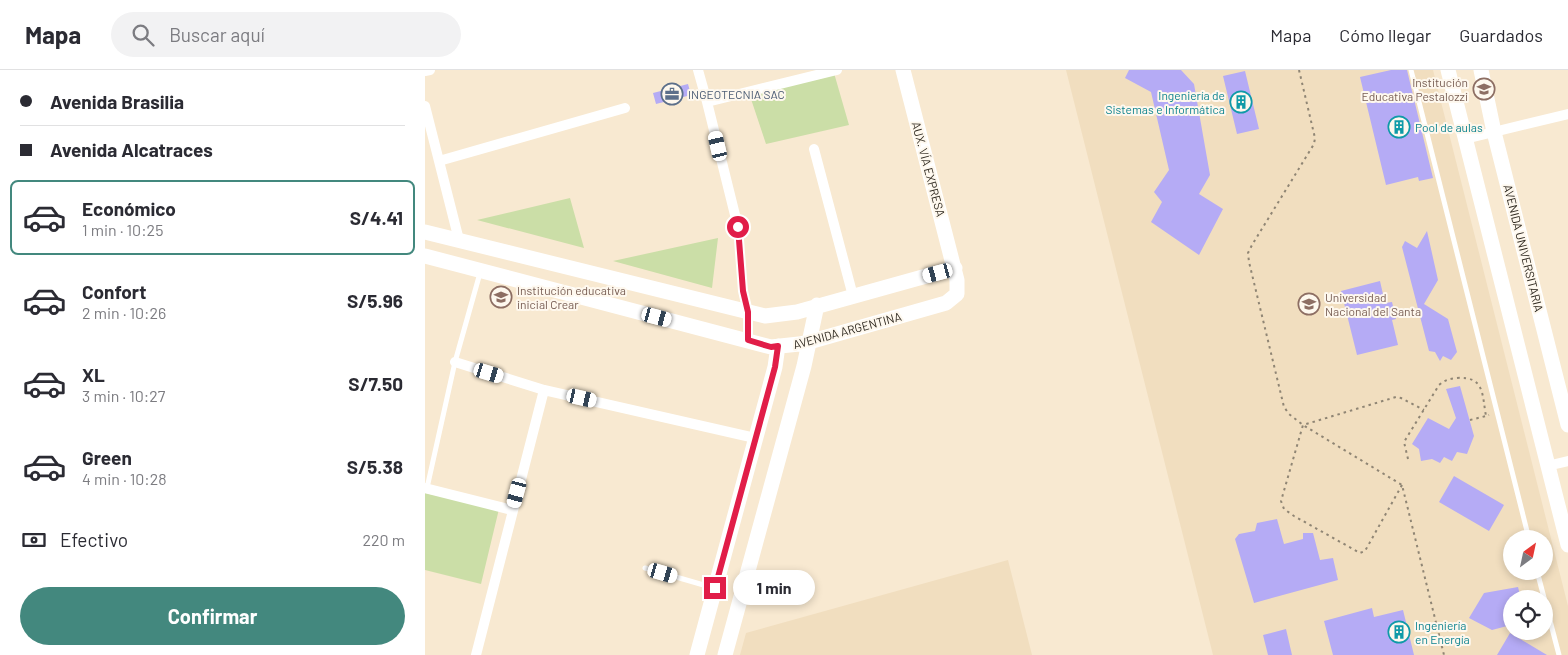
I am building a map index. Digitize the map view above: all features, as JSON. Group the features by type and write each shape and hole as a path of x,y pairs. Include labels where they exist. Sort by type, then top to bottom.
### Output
{"main road":[{"name":"AUX. VÍA EXPRESA","path":"903,70 955,268"},
{"path":"1448,70 1568,545"},
{"name":"AVENIDA UNIVERSITARIA","path":"1481,70 1494,132 1568,426"},
{"path":"425,232 765,316 797,312 955,268"},
{"name":"AVENIDA ARGENTINA","path":"425,256 771,347 809,342 946,303 957,294 955,268"},
{"path":"725,655 804,366 817,305"},
{"path":"697,655 775,367 778,346"}],"street":[{"path":"425,71 430,70"},
{"path":"698,70 738,227 743,291 748,312 748,340"},
{"path":"707,102 837,70"},
{"path":"425,106 459,240"},
{"path":"439,161 625,108"},
{"path":"1465,139 1568,114"},
{"path":"814,149 853,296"},
{"path":"455,362 544,390 755,438"},
{"path":"475,655 544,390"},
{"path":"1547,466 1568,461"},
{"path":"426,489 512,510"}],"lane":[{"path":"1411,70 1527,530"},
{"path":"426,489 455,362 481,271"},
{"path":"645,568 715,588"},
{"path":"1539,580 1559,655"}],"path":[{"path":"1299,70 1315,138 1314,144 1252,244 1249,253 1249,262 1284,407 1303,426 1402,485 1444,655"},
{"path":"1408,459 1403,442 1439,385 1445,380 1467,377 1475,380 1480,385 1486,416"},
{"path":"1303,426 1396,397 1424,410"},
{"path":"1469,420 1497,414"},
{"path":"1303,426 1281,501 1284,509 1294,516 1362,553 1365,551 1402,485"}],"shaded area":[{"name":"Universidad Nacional del Santa","path":"1066,70 1433,70 1549,530 1503,530 1503,580 1553,580 1553,546 1568,606 1568,655 1213,655"},
{"path":"1008,560 1032,655 740,655 746,633"}],"green space":[{"path":"834,73 849,125 766,144 749,93"},
{"path":"570,198 584,248 477,220"},
{"path":"718,238 712,288 613,261"},
{"path":"425,493 499,509 481,584 425,570"}],"building":[{"path":"1129,70 1181,70 1194,84 1210,175 1199,194 1223,209 1199,255 1151,222 1162,202 1154,192 1169,170 1151,92 1125,78"},
{"name":"Pool de aulas","path":"1391,70 1407,70 1433,178 1419,181 1418,177 1386,185 1360,77"},
{"name":"Ingeniería de Sistemas e Informática","path":"1245,71 1259,129 1237,134 1223,76"},
{"name":"INGEOTECNIA SAC","path":"688,84 691,95 656,104 653,93"},
{"path":"1427,231 1438,280 1424,304 1448,319 1457,352 1451,360 1443,356 1440,361 1435,352 1429,351 1402,247 1405,241 1417,248"},
{"path":"1380,281 1385,303 1392,302 1396,319 1392,320 1398,345 1357,355 1341,291"},
{"path":"1460,386 1474,436 1467,454 1457,452 1452,461 1444,457 1440,463 1432,459 1421,461 1419,449 1412,444 1428,418 1449,429 1456,418 1446,389"},
{"path":"1454,476 1504,505 1489,531 1439,502"},
{"path":"1277,519 1284,544 1303,539 1303,533 1313,533 1320,560 1333,558 1338,580 1254,603 1235,539 1239,534 1255,531 1257,523"},
{"path":"1518,587 1519,590 1503,590 1503,627 1492,630 1469,618 1484,593"},
{"path":"1372,608 1374,617 1403,610 1414,655 1333,655 1324,621"},
{"path":"1286,629 1292,655 1268,655 1263,635"},
{"path":"1506,640 1522,640 1547,655 1497,655"}],"place":[{"name":"Institución Educativa Pestalozzi","path":"1484,89"},
{"name":"INGEOTECNIA SAC","path":"672,94"},
{"name":"Ingeniería de Sistemas e Informática","path":"1241,102"},
{"name":"Pool de aulas","path":"1399,127"},
{"name":"Institución educativa inicial Crear","path":"501,297"},
{"name":"Universidad Nacional del Santa","path":"1309,304"},
{"name":"Ingeniería en Energía","path":"1399,632"}],"route":[{"path":"715,588 775,367 778,346 771,347 748,340 748,312 743,291 738,227"}]}
